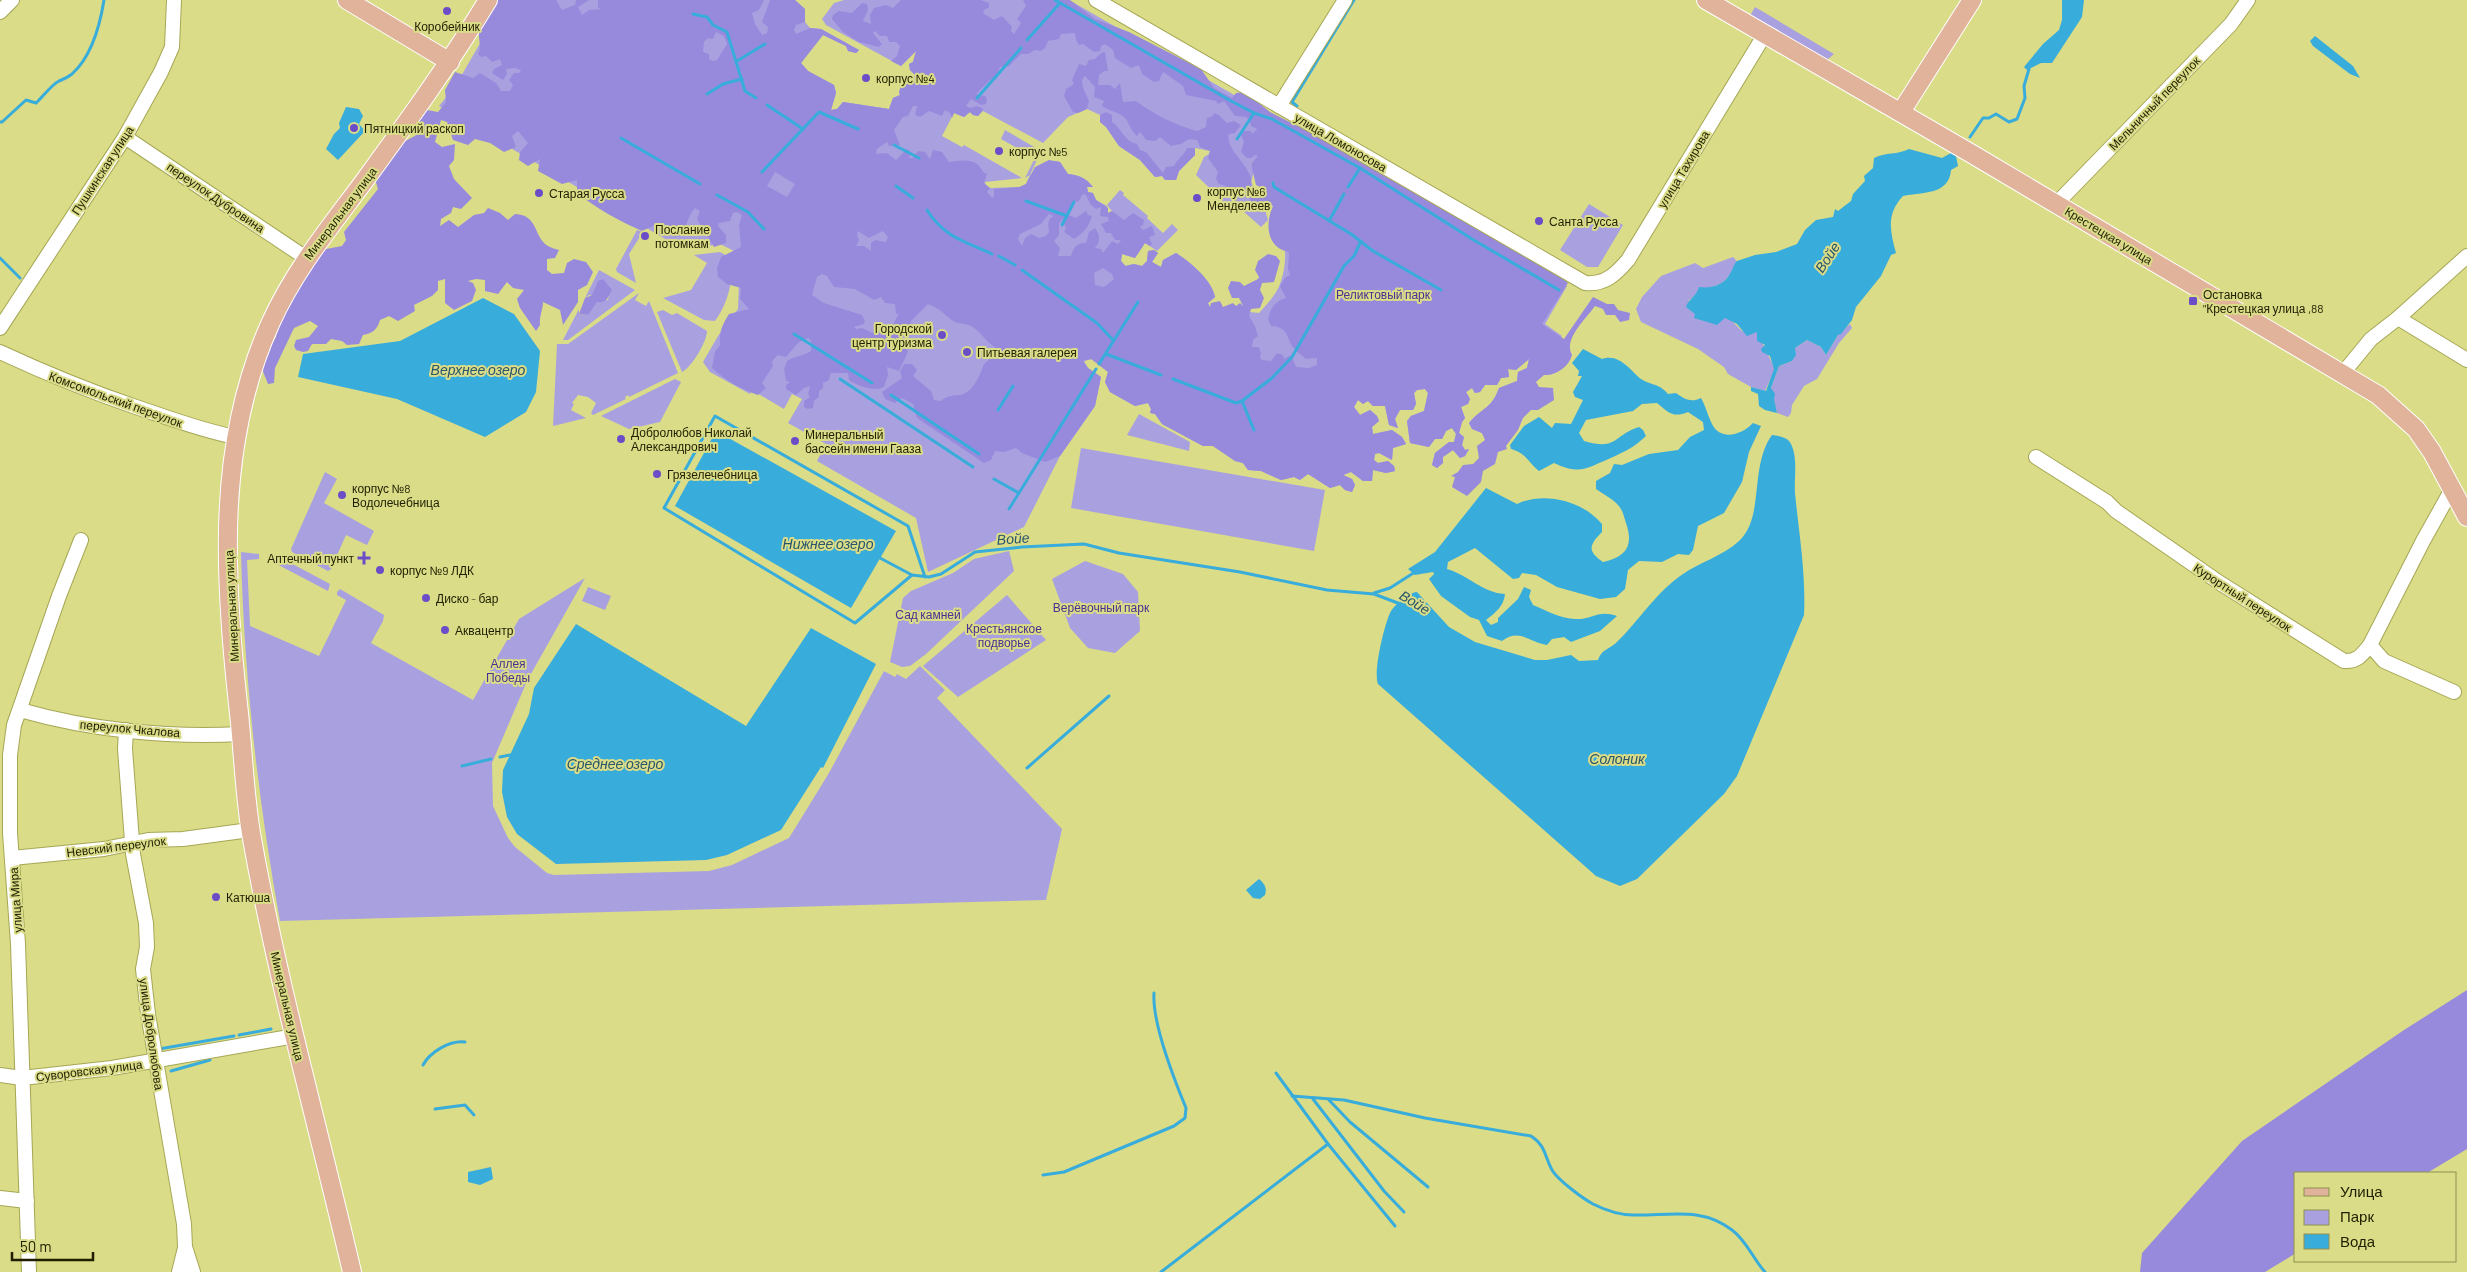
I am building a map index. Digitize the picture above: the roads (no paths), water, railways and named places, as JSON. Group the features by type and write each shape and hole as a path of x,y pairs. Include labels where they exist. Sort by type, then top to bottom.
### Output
{"main road":[{"path":"347,0 445,58"},
{"name":"Минеральная улица","path":"352,1272 295,1036 250,830 233,660 228,547 235,437 241,405 261,345 272,319 306,258 445,58 488,0"},
{"name":"Крестецкая улица","path":"1706,0 1901,112 2378,395 2416,429 2432,452 2467,517"},
{"path":"1901,112 1972,0"}],"street":[{"path":"0,12 12,0"},
{"name":"Пушкинская улица","path":"0,328 125,137 162,72 172,48 174,0"},
{"name":"улица Ломоносова","path":"1096,0 1585,283"},
{"path":"1279,106 1345,0"},
{"name":"Мельничный переулок","path":"2056,204 2231,24 2248,0"},
{"name":"улица Тахирова","path":"1585,283 1594,284 1615,276 1628,260 1765,34"},
{"name":"переулок Дубровина","path":"125,137 306,258"},
{"path":"2343,374 2371,339 2398,318 2467,256"},
{"path":"2398,318 2467,360"},
{"name":"Комсомольский переулок","path":"0,352 62,381 101,396 190,427 235,437"},
{"name":"Курортный переулок","path":"2036,456 2107,502 2116,511 2220,583 2344,660 2353,661 2357,659 2370,645"},
{"path":"2452,489 2426,534 2370,645 2384,661 2454,692"},
{"name":"улица Мира","path":"29,1272 12,858 10,744 59,596 81,540"},
{"name":"переулок Чкалова","path":"20,710 61,721 126,730 220,735 241,734"},
{"name":"улица Добролюбова","path":"126,730 125,749 135,862 146,923 147,947 143,969 154,1062 184,1224 185,1247 193,1272"},
{"name":"Невский переулок","path":"12,858 104,849 134,843 228,834 250,830"},
{"name":"Суворовская улица","path":"0,1076 22,1078 154,1062 295,1036"},
{"path":"0,1198 27,1201"},
{"name":"улица Добролюбова","path":"179,1272 185,1247"}],"water":[{"path":"2062,0 2084,0 2082,17 2052,63 2041,63 2027,70 2024,67 2043,44 2059,30 2062,20"},
{"path":"2315,36 2353,66 2360,78 2350,74 2313,46 2310,41"},
{"path":"346,107 359,109 363,116 359,124 365,131 338,160 326,149 334,134 340,128 339,123"},
{"path":"1909,149 1942,158 1951,153 1956,156 1958,166 1951,170 1949,178 1940,188 1926,193 1903,196 1894,209 1891,223 1896,253 1891,255 1881,276 1856,307 1852,320 1841,334 1838,335 1826,355 1821,347 1807,340 1795,348 1796,355 1792,361 1779,366 1771,388 1775,394 1774,399 1777,413 1765,410 1759,406 1758,394 1751,391 1751,387 1766,391 1774,369 1770,356 1762,352 1761,349 1765,345 1757,341 1757,332 1747,336 1737,324 1725,318 1717,325 1694,318 1695,314 1686,307 1687,304 1699,287 1713,287 1725,280 1737,261 1755,255 1776,252 1797,244 1805,230 1816,220 1833,217 1835,209 1838,211 1851,201 1853,194 1865,181 1864,176 1873,168 1874,158"},
{"name":"Верхнее озеро","path":"483,298 514,314 540,351 536,392 526,412 485,437 397,399 298,377 303,354 400,341"},
{"path":"1583,349 1602,359 1614,358 1619,360 1641,379 1662,388 1668,394 1676,393 1685,399 1691,400 1701,398 1712,424 1721,433 1738,433 1753,423 1761,426 1749,452 1742,482 1724,513 1698,526 1693,550 1689,555 1678,554 1662,562 1639,561 1628,570 1625,589 1616,597 1600,599 1557,587 1536,575 1522,573 1519,578 1513,579 1475,548 1448,562 1447,569 1490,591 1505,594 1501,606 1486,620 1491,625 1498,622 1498,618 1518,599 1524,587 1531,590 1529,597 1533,605 1559,616 1581,619 1600,614 1617,616 1600,631 1571,642 1564,637 1552,639 1547,645 1519,636 1508,637 1502,641 1487,636 1479,620 1470,617 1441,596 1429,579 1434,574 1433,572 1415,575 1408,569 1435,552 1486,488 1517,504 1539,498 1563,500 1584,509 1602,524 1602,532 1592,544 1592,551 1603,562 1611,560 1622,554 1626,549 1629,538 1628,531 1622,511 1611,498 1596,489 1596,481 1610,473 1614,464 1622,465 1649,454 1678,450 1690,437 1704,430 1703,422 1688,412 1679,415 1668,412 1657,403 1642,404 1633,411 1586,420 1579,433 1584,441 1603,444 1615,441 1624,434 1639,427 1646,436 1631,448 1584,469 1571,469 1554,463 1539,471 1524,455 1511,449 1510,445 1524,426 1539,417 1552,428 1555,423 1571,424 1583,400 1575,397 1573,392 1582,376 1578,376 1579,371 1572,363"},
{"name":"Нижнее озеро","path":"716,431 896,531 851,608 675,506"},
{"name":"Солоник","path":"1772,435 1788,440 1794,455 1795,493 1804,584 1804,615 1737,776 1724,794 1637,879 1620,886 1596,876 1378,684 1378,660 1382,638 1390,613 1398,603 1417,592 1449,627 1475,642 1535,660 1547,660 1571,655 1579,661 1598,660 1601,654 1616,643 1673,581 1733,546 1747,531 1755,505 1761,462 1765,448"},
{"name":"Среднее озеро","path":"576,624 746,726 811,628 876,664 823,768 821,767 781,830 727,855 706,860 556,864 517,834 507,817 502,792 503,770 529,714 534,688"},
{"path":"1259,879 1266,888 1265,895 1260,899 1253,898 1246,890"},
{"path":"491,1167 493,1179 480,1185 468,1182 468,1172"}],"waterway":[{"path":"0,122 26,100 36,103 53,85 66,78 79,67 94,40 104,0"},
{"path":"1055,0 1231,101 1254,113 1272,119 1360,168 1472,239 1559,290"},
{"path":"1295,109 1297,106 1292,102 1354,0"},
{"path":"1027,40 1060,3"},
{"path":"693,14 707,17 713,25 727,32 745,91 756,98"},
{"path":"737,61 765,44"},
{"path":"977,98 1021,48"},
{"name":"Войе","path":"1970,137 1983,118 1989,118 1996,114 2009,122 2017,119 2025,98 2024,86 2029,69"},
{"path":"707,94 723,84 742,79"},
{"path":"767,105 803,129"},
{"path":"762,172 819,112 858,129"},
{"path":"1237,139 1254,113"},
{"path":"621,138 700,184"},
{"path":"894,145 919,158"},
{"path":"1348,187 1360,168"},
{"path":"1273,183 1274,187 1351,234 1373,251 1441,290"},
{"path":"896,186 913,198"},
{"path":"1329,221 1344,194"},
{"path":"717,195 748,212 764,229"},
{"path":"1026,201 1067,216"},
{"path":"1062,225 1074,202"},
{"path":"927,210 940,226 955,237 992,254"},
{"path":"1173,379 1236,403 1242,401 1272,378 1292,357 1344,266 1354,256 1361,241"},
{"path":"999,256 1015,265"},
{"path":"0,258 20,278"},
{"path":"1022,270 1097,323 1113,340"},
{"path":"1099,364 1138,302"},
{"path":"794,334 872,383"},
{"path":"1106,354 1161,375"},
{"path":"1009,509 1096,369"},
{"path":"840,379 973,467"},
{"path":"998,410 1013,386"},
{"path":"891,395 979,454"},
{"path":"1242,401 1254,430"},
{"path":"912,575 855,623 664,508 715,416 908,526 925,577"},
{"path":"994,479 1019,493"},
{"name":"Войе","path":"880,558 912,575 929,577 941,574 975,552 1022,547 1084,544 1119,553 1240,572 1327,590 1374,594 1403,605"},
{"path":"1374,593 1390,588 1415,572"},
{"path":"1027,768 1109,696"},
{"path":"500,757 510,755"},
{"path":"462,766 491,759"},
{"path":"1043,1175 1064,1172 1174,1126 1185,1118 1186,1108 1170,1067 1156,1020 1154,993"},
{"path":"239,1035 271,1029"},
{"path":"159,1049 234,1036"},
{"path":"423,1065 435,1051 453,1043 465,1042"},
{"path":"171,1071 210,1060"},
{"path":"1276,1073 1328,1144 1395,1226"},
{"path":"1292,1096 1344,1100 1425,1118 1531,1136 1542,1147 1549,1165 1559,1179 1593,1204 1612,1212 1628,1215 1684,1214 1708,1218 1737,1234 1765,1272"},
{"path":"1313,1099 1384,1191 1404,1212"},
{"path":"1329,1100 1350,1122 1428,1187"},
{"path":"435,1109 465,1105 474,1115"},
{"path":"1161,1272 1328,1144"}],"place":[{"name":"Коробейник","path":"447,11"},
{"name":"корпус №4","path":"866,78"},
{"name":"Пятницкий раскоп","path":"354,128"},
{"name":"корпус №5","path":"999,151"},
{"name":"Старая Русса","path":"539,193"},
{"name":"корпус №6 Менделеев","path":"1197,198"},
{"name":"Санта Русса","path":"1539,221"},
{"name":"Послание потомкам","path":"645,236"},
{"name":"Остановка \"Крестецкая улица ,88","path":"2193,301"},
{"name":"Городской центр туризма","path":"942,335"},
{"name":"Питьевая галерея","path":"967,352"},
{"name":"Добролюбов Николай Александрович","path":"621,439"},
{"name":"Минеральный бассейн имени Гааза","path":"795,441"},
{"name":"Грязелечебница","path":"657,474"},
{"name":"корпус №8 Водолечебница","path":"342,495"},
{"name":"Аптечный пункт","path":"364,558"},
{"name":"корпус №9 ЛДК","path":"380,570"},
{"name":"Диско - бар","path":"426,598"},
{"name":"Аквацентр","path":"445,630"},
{"name":"Катюша","path":"216,897"}],"park label":[{"name":"Реликтовый парк","path":"1383,294"},
{"name":"Верёвочный парк","path":"1101,607"},
{"name":"Сад камней","path":"928,614"},
{"name":"Крестьянское подворье","path":"1004,635"},
{"name":"Аллея Победы","path":"508,670"}]}
